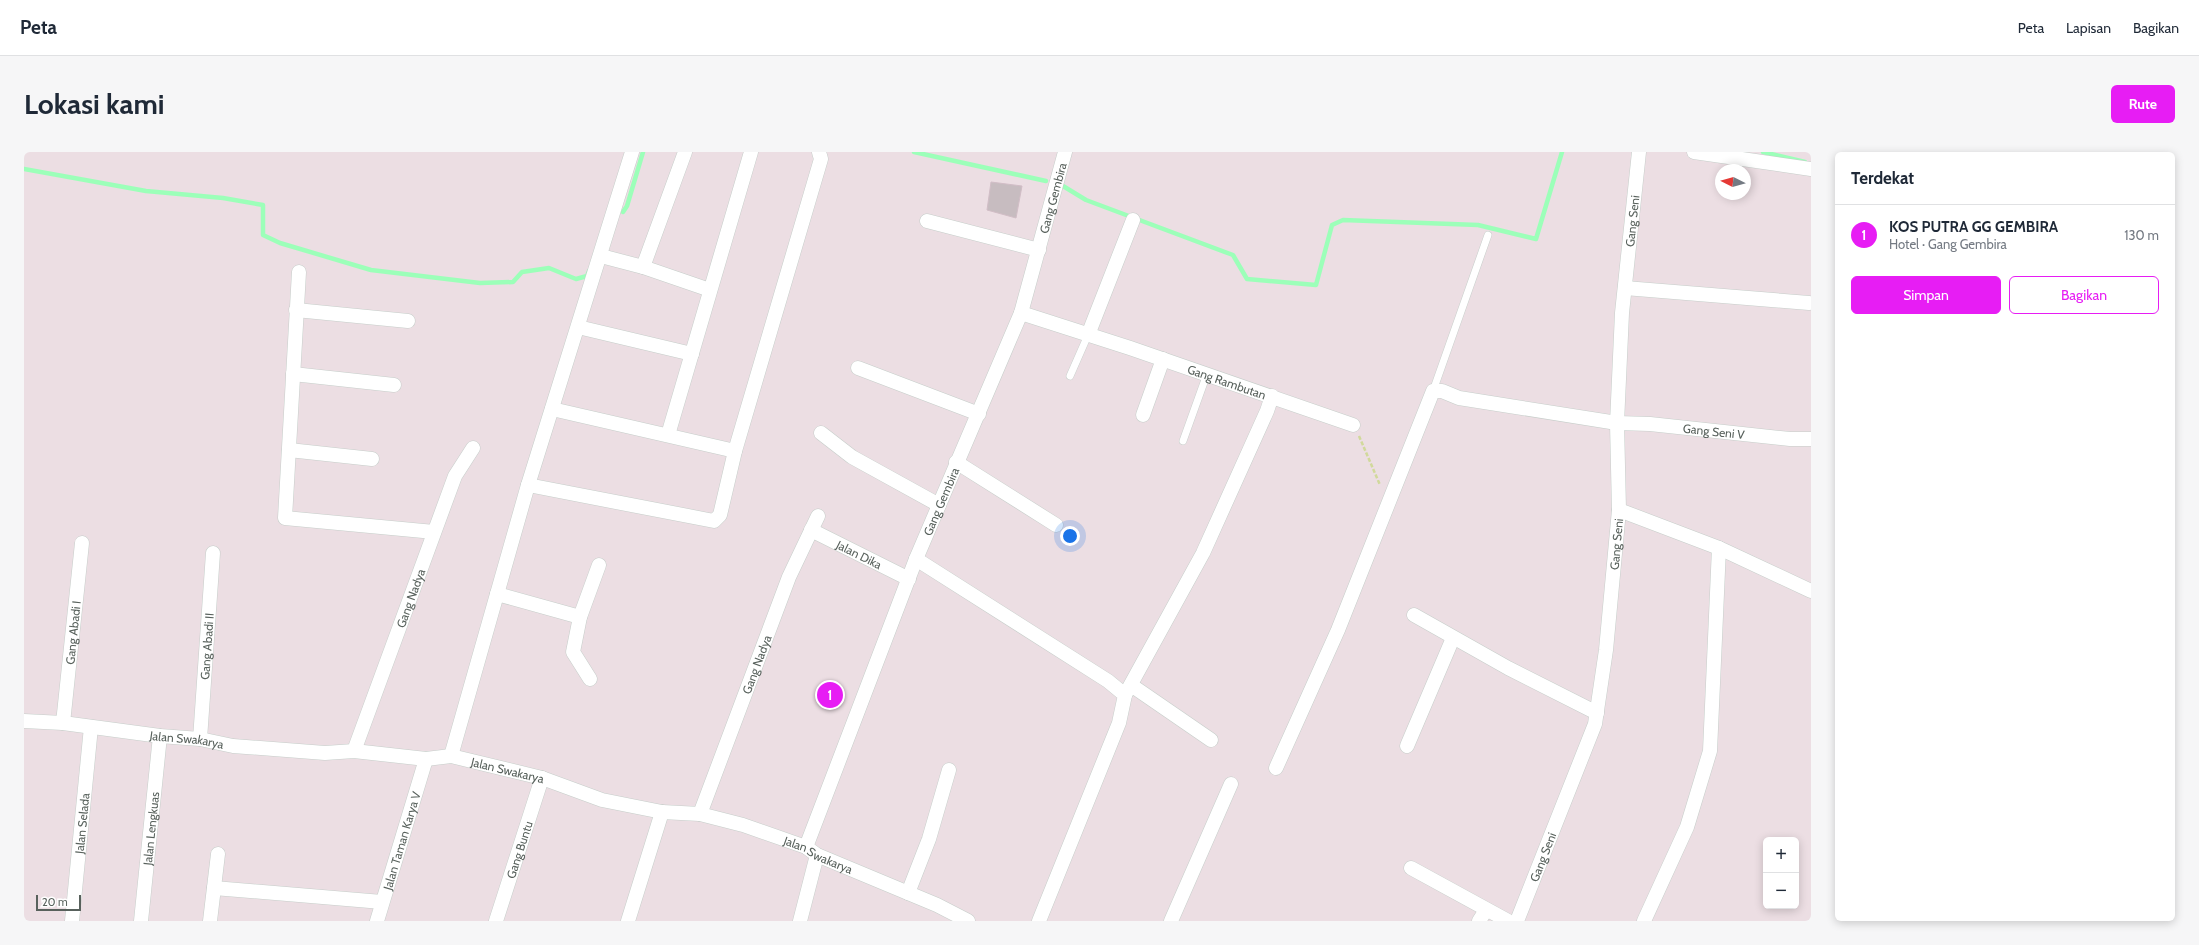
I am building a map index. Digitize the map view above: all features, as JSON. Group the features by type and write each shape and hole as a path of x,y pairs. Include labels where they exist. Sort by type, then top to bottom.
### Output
{"street":[{"path":"451,756 528,485 601,256 632,152"},
{"path":"643,267 685,152"},
{"path":"668,435 751,152"},
{"path":"528,485 714,521 720,515 735,451 821,159 819,152"},
{"name":"Gang Gembira","path":"800,921 812,851 908,579 956,462 1021,313 1065,152"},
{"name":"Gang Seni","path":"1517,921 1595,724 1597,713 1606,650 1619,510 1617,423 1625,288 1640,152"},
{"path":"1694,152 1811,169"},
{"path":"1088,335 1133,220"},
{"path":"927,221 1039,250"},
{"path":"601,256 643,267 710,290"},
{"path":"299,272 286,518 434,532"},
{"path":"1625,288 1809,303"},
{"path":"296,310 408,321"},
{"name":"Gang Rambutan","path":"1021,313 1164,359 1353,425"},
{"path":"578,327 692,354"},
{"path":"1143,415 1164,359"},
{"path":"858,368 978,414"},
{"path":"293,374 394,385"},
{"path":"1276,768 1338,630 1433,390"},
{"name":"Gang Seni V","path":"1433,390 1442,391 1459,398 1617,423 1650,424 1776,437 1811,439"},
{"path":"1039,921 1119,722 1128,690 1203,553 1267,411 1272,396"},
{"path":"552,409 735,451"},
{"path":"821,433 852,457 939,505"},
{"name":"Gang Nadya","path":"354,751 455,476 473,448"},
{"path":"289,450 372,459"},
{"path":"956,462 1056,525"},
{"path":"1619,510 1719,548 1811,591"},
{"name":"Gang Nadya","path":"700,814 789,578 818,516"},
{"name":"Jalan Dika","path":"811,530 908,579"},
{"name":"Gang Abadi I","path":"63,723 82,543"},
{"path":"1644,921 1687,827 1710,751 1719,548"},
{"name":"Gang Abadi II","path":"200,739 213,553"},
{"path":"916,559 1108,681 1128,690 1211,740"},
{"path":"590,679 573,652 580,617 600,565"},
{"path":"497,594 580,617"},
{"path":"1414,615 1453,638 1597,713"},
{"path":"1407,746 1453,638"},
{"name":"Jalan Swakarya","path":"24,721 63,723 160,736 200,739 233,746 325,753 354,751 426,759 451,756 542,778 602,800 662,812 700,814 743,825 812,851 968,921"},
{"name":"Jalan Selada","path":"72,921 91,727"},
{"name":"Jalan Lengkuas","path":"141,921 160,736"},
{"name":"Jalan Taman Karya V","path":"377,921 426,759"},
{"path":"908,893 929,838 949,770"},
{"name":"Gang Buntu","path":"496,921 542,778"},
{"path":"1171,921 1231,784"},
{"path":"628,921 662,812"},
{"path":"210,921 218,854"},
{"path":"1411,868 1482,916 1508,921"},
{"path":"214,888 382,902"}],"lane":[{"path":"1433,390 1488,235"},
{"path":"1070,376 1088,335"},
{"path":"1183,441 1207,374"}],"path":[{"path":"1353,425 1388,502"}],"building":[{"path":"991,182 1022,186 1016,218 987,210"}],"waterway":[{"path":"623,212 627,206 643,152"},
{"path":"914,152 1046,181"},
{"path":"1063,186 1086,200 1233,255 1247,279 1316,285 1332,225 1343,220 1478,225 1536,239 1562,152"},
{"path":"1763,152 1805,162"},
{"path":"24,169 146,191 223,198 263,205 263,235 280,243 371,270 480,283 513,282 522,272 549,268 576,279 587,276 589,271"}],"place":[{"name":"KOS PUTRA GG GEMBIRA","path":"830,695"}]}
